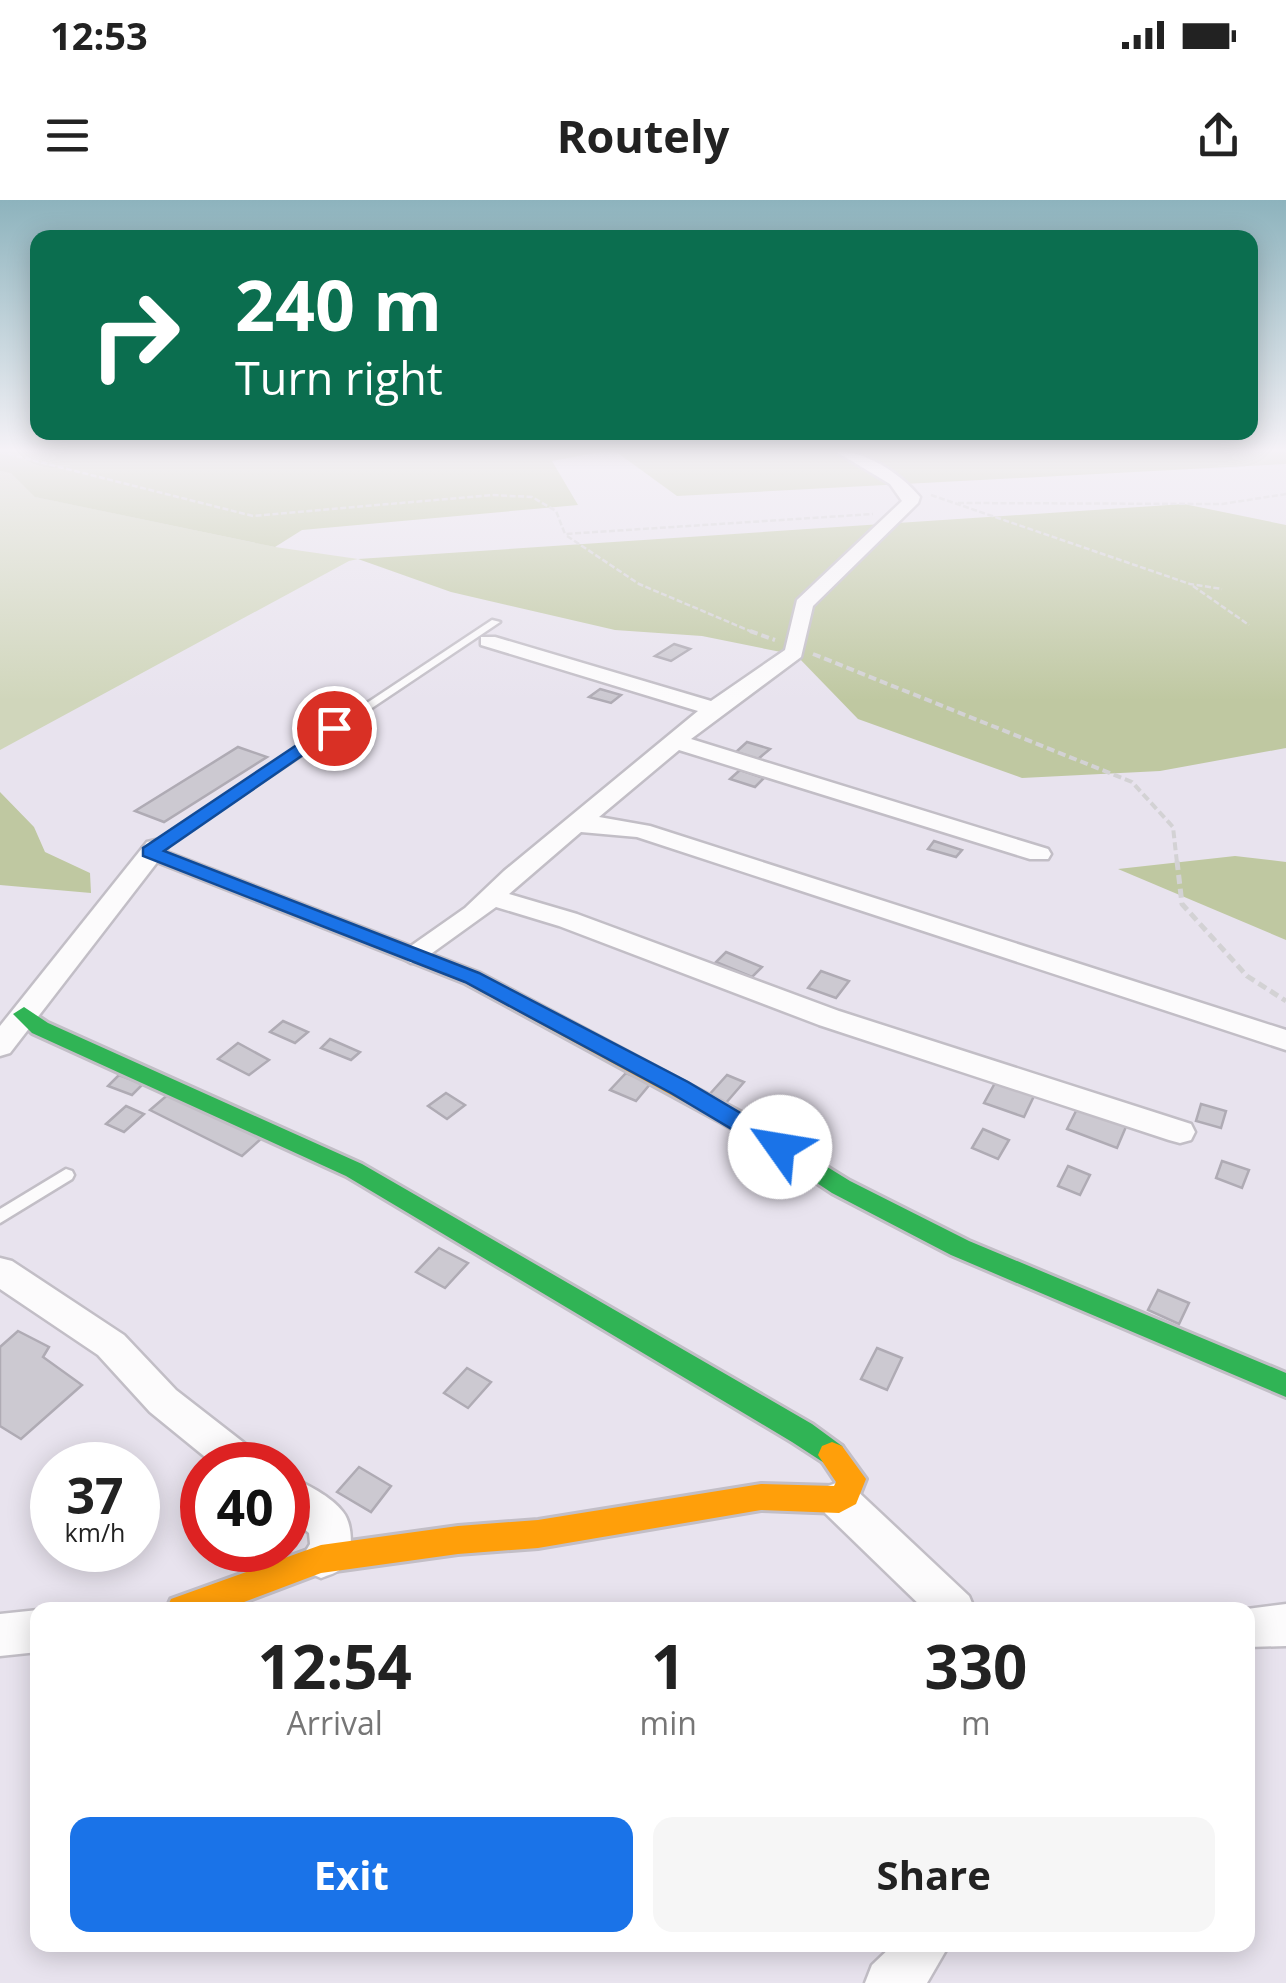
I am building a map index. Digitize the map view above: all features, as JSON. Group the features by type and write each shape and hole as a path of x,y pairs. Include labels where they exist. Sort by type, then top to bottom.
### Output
{"street":[{"path":"411,955 474,914 714,709 764,670 788,658 795,646 804,604 878,534"},
{"path":"492,632 714,709"},
{"path":"677,742 1039,854"},
{"path":"574,826 600,824 641,830 1286,1040"},
{"path":"0,1046 153,850 472,978 680,1088 841,1187 960,1248 1286,1385"},
{"path":"492,897 586,926 829,1018 1180,1132"},
{"path":"24,1014 40,1028 354,1170 802,1433 846,1470 850,1488 839,1500"},
{"path":"0,1271 111,1345 164,1401 215,1442"},
{"path":"204,1602 321,1560 538,1534 761,1497 839,1500 946,1602"},
{"path":"310,1510 329,1524 330,1554 321,1560"},
{"path":"1255,1626 1286,1625"},
{"path":"0,1635 30,1632"},
{"path":"890,1983 919,1952"}],"lane":[{"path":"153,850 492,632"},
{"path":"0,1217 66,1175"}],"path":[{"path":"565,534 596,561 716,620 795,646 1022,741 1132,782 1173,828 1182,904 1248,976 1286,1001"},
{"path":"1042,534 1190,584 1222,589"},
{"path":"1190,584 1249,625"}],"green space":[{"path":"0,534 214,534 358,559 349,561 0,750"},
{"path":"214,534 295,534 275,547"},
{"path":"730,534 1286,534 1286,748 1160,771 1022,778 858,719 796,655 702,636 615,630 451,592 358,559"},
{"path":"0,792 34,827 45,852 90,873 91,893 0,885"},
{"path":"1235,856 1286,862 1286,940 1118,869"}],"building":[{"path":"674,644 690,649 671,661 655,656"},
{"path":"600,689 621,695 611,703 589,697"},
{"path":"747,742 770,749 758,759 736,752"},
{"path":"238,747 267,757 164,822 135,811"},
{"path":"740,770 764,778 755,787 730,779"},
{"path":"934,841 962,850 956,857 928,849"},
{"path":"726,952 762,967 752,977 716,962"},
{"path":"821,971 849,981 836,998 808,988"},
{"path":"283,1021 308,1032 295,1043 270,1032"},
{"path":"330,1039 360,1052 351,1060 321,1048"},
{"path":"238,1043 269,1060 249,1075 218,1059"},
{"path":"626,1073 651,1083 636,1101 610,1090"},
{"path":"119,1075 143,1084 132,1095 108,1086"},
{"path":"727,1075 744,1082 725,1104 708,1096"},
{"path":"995,1083 1034,1096 1024,1117 984,1103"},
{"path":"171,1092 263,1137 242,1156 150,1110"},
{"path":"446,1093 465,1105 447,1119 428,1106"},
{"path":"1201,1104 1226,1111 1221,1128 1196,1121"},
{"path":"1079,1105 1128,1122 1117,1148 1067,1129"},
{"path":"126,1106 144,1114 124,1132 106,1124"},
{"path":"983,1129 1009,1140 998,1159 972,1148"},
{"path":"1222,1161 1249,1170 1242,1188 1216,1178"},
{"path":"1068,1166 1090,1175 1080,1195 1058,1186"},
{"path":"439,1248 468,1263 445,1288 416,1272"},
{"path":"1158,1290 1189,1303 1179,1324 1148,1310"},
{"path":"18,1331 49,1347 43,1357 82,1385 21,1439 0,1426 0,1347"},
{"path":"877,1348 902,1358 887,1390 861,1379"},
{"path":"467,1368 491,1382 468,1408 444,1393"},
{"path":"359,1467 391,1486 371,1512 337,1492"}],"traffic: fast":[{"path":"24,1014 40,1028 354,1170 802,1433 832,1455"},
{"path":"751,1128 841,1187 960,1248 1286,1385"}],"traffic: slow":[{"path":"150,852 472,978 751,1128"},
{"path":"204,1602 321,1559 458,1540 538,1534 761,1497 839,1500 846,1495 851,1479 832,1455"}],"route":[{"path":"334,728 150,852 472,978 680,1088 780,1147"}]}
